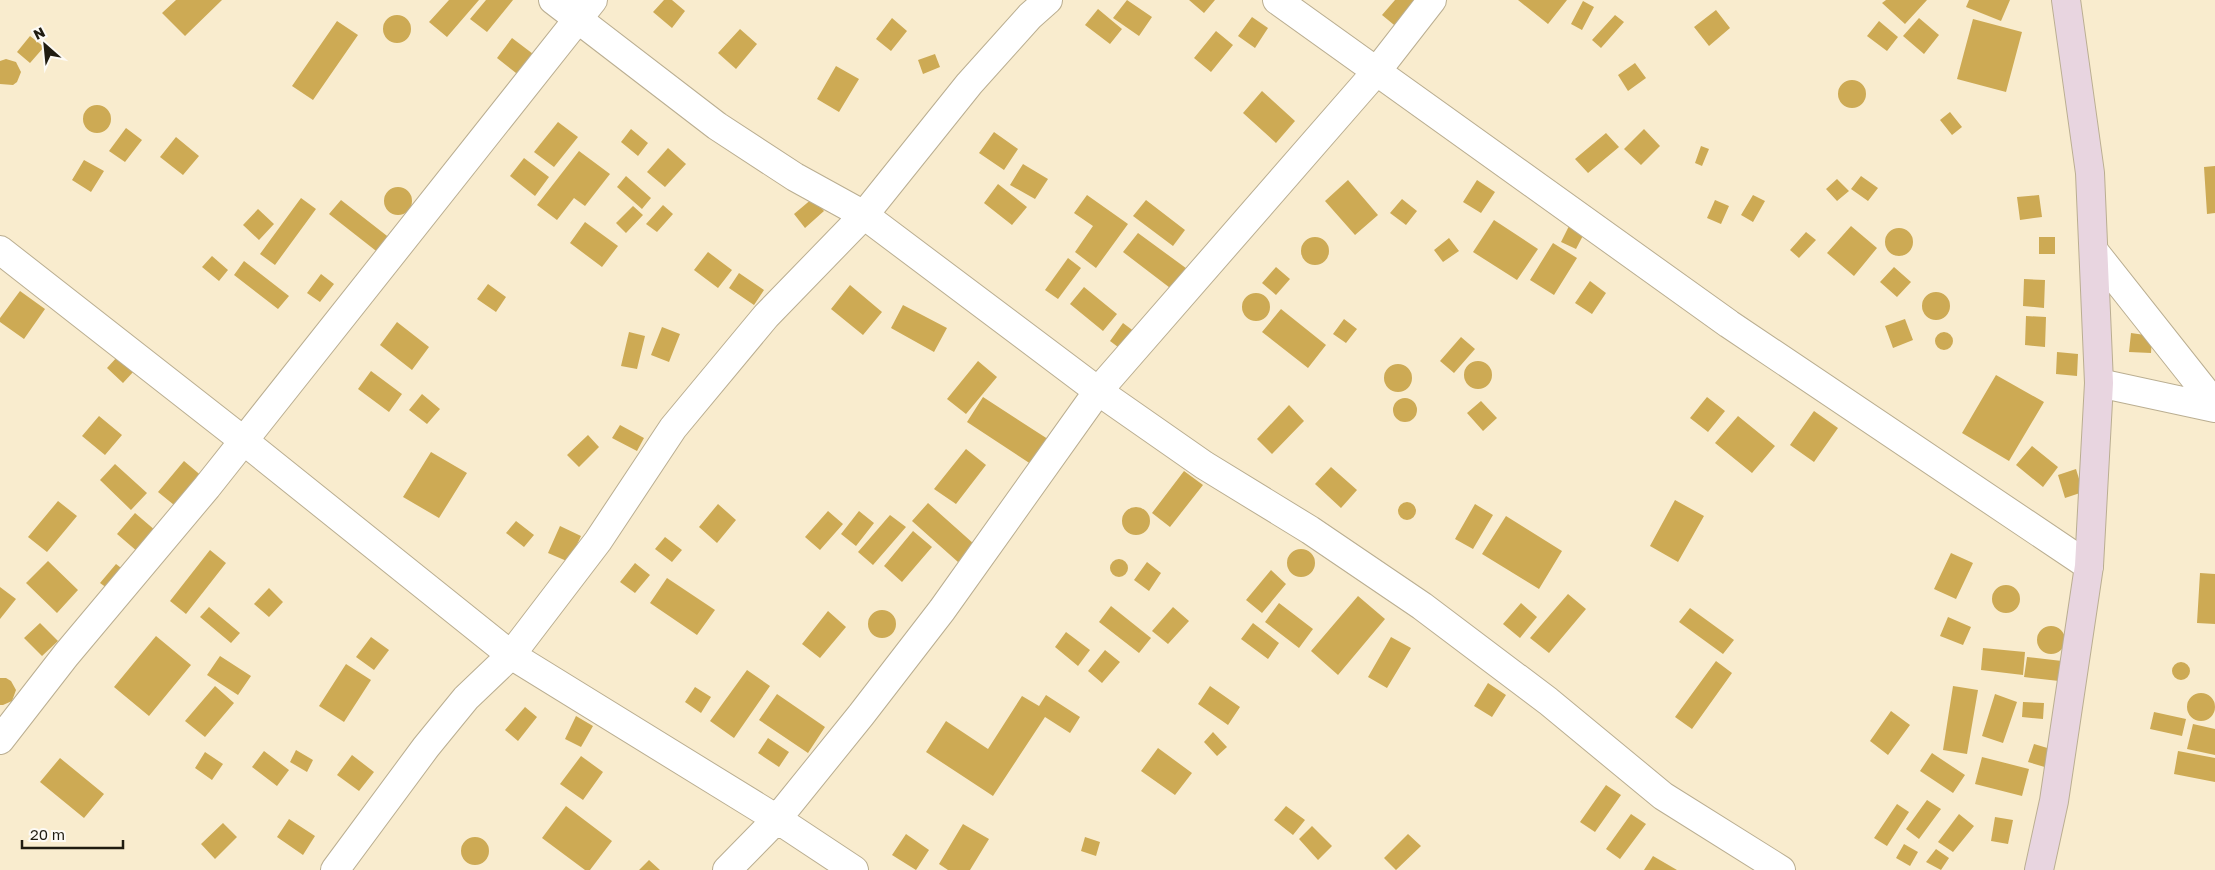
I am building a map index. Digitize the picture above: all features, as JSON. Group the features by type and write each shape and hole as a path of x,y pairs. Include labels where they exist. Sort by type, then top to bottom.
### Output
{"street":[{"path":"553,0 586,9 649,76 717,126 795,177 864,215 1098,391 1204,465 1310,530 1422,606 1548,701 1663,796 1781,870"},
{"path":"335,870 432,740 466,698 511,655 598,541 673,428 766,316 864,215 969,84 1030,16 1048,0"},
{"path":"1277,0 1737,329 2089,566"},
{"path":"727,870 777,819 942,610 1098,391 1376,72 1432,0"},
{"path":"2039,870 2054,801 2089,566 2099,383 2090,173 2066,0"},
{"path":"0,740 66,655 244,441 586,9"},
{"path":"0,250 244,441 511,655 777,819 854,870"},
{"path":"2094,251 2215,404"},
{"path":"2099,383 2215,408"}],"building":[{"path":"176,0 222,0 185,36 162,13"},
{"path":"449,0 479,0 447,37 429,22"},
{"path":"486,0 513,0 487,32 470,19"},
{"path":"664,0 672,0 685,11 672,28 653,12"},
{"path":"1127,0 1152,17 1139,36 1113,18"},
{"path":"1189,0 1215,0 1204,13"},
{"path":"1395,0 1424,0 1399,29 1382,15"},
{"path":"1518,0 1567,0 1548,24"},
{"path":"1886,0 1927,0 1905,24 1882,3"},
{"path":"1969,0 2010,0 2001,21 1966,7"},
{"path":"1583,1 1594,7 1582,30 1571,24"},
{"path":"1098,9 1122,29 1110,44 1085,25"},
{"path":"1716,10 1730,28 1709,46 1694,27"},
{"path":"397,15 407,19 411,29 407,39 397,43 387,39 383,29 387,19"},
{"path":"1615,15 1624,22 1601,48 1592,40"},
{"path":"1252,17 1268,28 1255,48 1238,36"},
{"path":"892,18 907,31 891,51 876,39"},
{"path":"1919,18 1939,35 1924,54 1903,36"},
{"path":"1973,19 2022,32 2006,92 1957,79"},
{"path":"337,21 358,35 313,100 292,86"},
{"path":"1879,21 1898,37 1887,51 1867,36"},
{"path":"740,29 757,44 736,69 718,53"},
{"path":"1216,31 1233,45 1211,72 1194,58"},
{"path":"30,36 44,47 30,63 17,52"},
{"path":"512,38 541,60 525,80 497,58"},
{"path":"935,54 940,67 923,74 918,60"},
{"path":"6,59 16,62 21,72 17,82 13,85 0,84 0,61"},
{"path":"1635,63 1646,78 1628,91 1618,75"},
{"path":"836,66 859,79 839,112 817,99"},
{"path":"1852,80 1862,84 1866,94 1862,104 1852,108 1842,104 1838,94 1842,84"},
{"path":"1262,91 1295,121 1276,143 1243,113"},
{"path":"97,105 107,109 111,119 107,129 97,133 87,129 83,119 87,109"},
{"path":"1950,112 1962,127 1952,135 1940,120"},
{"path":"558,122 578,137 554,167 534,152"},
{"path":"126,128 142,140 125,162 109,151"},
{"path":"631,129 648,143 638,156 621,142"},
{"path":"1644,129 1660,146 1641,165 1624,149"},
{"path":"994,132 1018,149 1004,170 979,153"},
{"path":"1606,133 1619,147 1588,173 1575,159"},
{"path":"176,137 199,156 183,175 160,157"},
{"path":"1701,146 1709,149 1702,166 1695,163"},
{"path":"668,148 686,164 665,187 647,172"},
{"path":"579,151 610,174 585,206 574,198 557,220 537,205"},
{"path":"524,158 549,177 535,196 510,176"},
{"path":"84,160 104,171 91,192 72,180"},
{"path":"1023,164 1048,179 1035,199 1010,185"},
{"path":"2215,166 2215,213 2207,214 2204,167"},
{"path":"626,176 651,198 642,209 617,187"},
{"path":"1861,176 1878,188 1868,201 1851,189"},
{"path":"1837,179 1849,191 1837,201 1826,189"},
{"path":"1348,180 1378,215 1355,235 1325,201"},
{"path":"1477,180 1495,192 1481,213 1463,202"},
{"path":"998,184 1027,207 1012,225 984,203"},
{"path":"398,187 408,191 412,201 408,211 398,215 388,211 384,201 388,191"},
{"path":"1087,195 1128,224 1096,268 1075,252 1093,226 1074,213"},
{"path":"1753,195 1765,201 1753,222 1741,215"},
{"path":"2039,195 2042,217 2020,220 2017,197"},
{"path":"301,198 316,209 275,265 260,254"},
{"path":"813,198 824,211 805,228 794,214"},
{"path":"1402,199 1417,211 1406,225 1390,213"},
{"path":"341,200 391,239 380,254 329,214"},
{"path":"1146,200 1185,230 1173,246 1133,216"},
{"path":"1715,200 1729,206 1721,224 1707,218"},
{"path":"663,205 673,214 657,232 646,224"},
{"path":"633,206 643,215 626,233 616,223"},
{"path":"258,209 274,224 259,240 243,225"},
{"path":"1573,218 1588,226 1576,249 1561,242"},
{"path":"1494,220 1538,249 1517,280 1473,252"},
{"path":"585,222 618,246 602,267 570,243"},
{"path":"1851,226 1877,248 1854,276 1827,253"},
{"path":"1899,228 1909,232 1913,242 1909,252 1899,256 1889,252 1885,242 1889,232"},
{"path":"1806,232 1816,240 1799,258 1790,250"},
{"path":"1138,233 1194,274 1178,294 1123,252"},
{"path":"1315,237 1325,241 1329,251 1325,261 1315,265 1305,261 1301,251 1305,241"},
{"path":"2039,237 2055,237 2055,254 2039,254"},
{"path":"1449,238 1459,251 1443,262 1434,250"},
{"path":"1553,243 1577,258 1554,295 1530,280"},
{"path":"708,252 732,270 718,288 694,270"},
{"path":"212,256 228,270 219,281 202,267"},
{"path":"1068,258 1081,268 1058,299 1045,290"},
{"path":"244,261 289,296 278,309 234,275"},
{"path":"1276,267 1290,279 1276,295 1262,283"},
{"path":"1894,267 1911,282 1897,297 1880,282"},
{"path":"739,273 764,290 754,305 729,288"},
{"path":"321,274 334,284 320,302 307,293"},
{"path":"2024,279 2045,280 2044,308 2023,306"},
{"path":"1590,281 1606,293 1592,314 1575,303"},
{"path":"488,284 506,297 496,312 477,299"},
{"path":"850,285 882,312 863,335 831,309"},
{"path":"1084,287 1117,314 1103,331 1070,304"},
{"path":"20,291 45,309 24,339 0,322 0,318"},
{"path":"1936,292 1946,296 1950,306 1946,316 1936,320 1926,316 1922,306 1926,296"},
{"path":"1256,293 1266,297 1270,307 1266,317 1256,321 1246,317 1242,307 1246,297"},
{"path":"903,305 947,328 934,352 891,328"},
{"path":"1281,309 1326,345 1308,368 1262,332"},
{"path":"2026,316 2046,317 2045,347 2025,345"},
{"path":"1344,319 1357,329 1346,343 1333,334"},
{"path":"1905,319 1913,340 1893,348 1885,326"},
{"path":"397,322 429,347 412,370 380,345"},
{"path":"1123,323 1139,335 1126,353 1110,341"},
{"path":"662,327 680,334 669,362 651,355"},
{"path":"629,332 645,336 637,369 621,366"},
{"path":"1944,332 1950,335 1953,341 1950,347 1944,350 1938,347 1935,341 1938,335"},
{"path":"2131,333 2152,336 2151,353 2129,352"},
{"path":"1461,337 1475,349 1454,373 1440,361"},
{"path":"2057,352 2078,354 2077,376 2056,374"},
{"path":"118,356 134,371 123,383 107,368"},
{"path":"978,361 997,377 966,414 947,399"},
{"path":"1478,361 1488,365 1492,375 1488,385 1478,389 1468,385 1464,375 1468,365"},
{"path":"1398,364 1408,368 1412,378 1408,388 1398,392 1388,388 1384,378 1388,368"},
{"path":"371,371 402,394 389,412 358,389"},
{"path":"1996,375 2044,402 2009,461 1962,433"},
{"path":"422,394 440,409 427,424 409,410"},
{"path":"983,397 1054,443 1037,468 967,422"},
{"path":"1707,397 1725,411 1708,432 1690,418"},
{"path":"1405,398 1413,402 1417,410 1413,418 1405,422 1397,418 1393,410 1397,402"},
{"path":"1481,401 1497,418 1483,431 1467,413"},
{"path":"1289,405 1304,421 1272,454 1257,439"},
{"path":"1814,411 1838,428 1814,462 1790,445"},
{"path":"99,416 122,435 105,455 82,436"},
{"path":"1738,416 1775,446 1752,473 1715,443"},
{"path":"620,425 644,438 637,451 612,438"},
{"path":"588,435 599,447 579,467 567,455"},
{"path":"2032,446 2058,467 2043,487 2016,465"},
{"path":"966,449 986,465 956,504 934,489"},
{"path":"431,452 467,473 439,518 403,497"},
{"path":"184,461 204,478 179,509 158,492"},
{"path":"115,464 147,493 131,510 100,480"},
{"path":"1331,467 1357,490 1341,508 1315,484"},
{"path":"2076,469 2083,492 2065,498 2058,475"},
{"path":"1184,471 1203,485 1170,527 1152,513"},
{"path":"1675,500 1704,516 1678,562 1650,546"},
{"path":"58,501 77,516 47,552 28,537"},
{"path":"1407,502 1413,505 1416,511 1413,517 1407,520 1401,517 1398,511 1401,505"},
{"path":"928,503 974,544 958,562 912,521"},
{"path":"718,504 736,520 717,543 699,527"},
{"path":"1475,504 1493,515 1473,549 1455,539"},
{"path":"1136,507 1146,511 1150,521 1146,531 1136,535 1126,531 1122,521 1126,511"},
{"path":"828,511 843,524 820,550 805,537"},
{"path":"859,511 874,523 856,546 841,534"},
{"path":"135,513 156,531 138,552 117,534"},
{"path":"890,515 906,527 873,565 858,552"},
{"path":"1506,516 1562,551 1539,589 1482,554"},
{"path":"516,521 534,535 524,547 506,533"},
{"path":"560,526 581,536 569,562 548,553"},
{"path":"913,531 932,547 902,582 884,566"},
{"path":"665,537 682,550 672,562 655,549"},
{"path":"1301,549 1311,553 1315,563 1311,573 1301,577 1291,573 1287,563 1291,553"},
{"path":"210,550 226,563 186,614 170,601"},
{"path":"1951,553 1973,563 1956,599 1934,589"},
{"path":"1119,559 1125,562 1128,568 1125,574 1119,577 1113,574 1110,568 1113,562"},
{"path":"48,561 78,590 57,613 26,583"},
{"path":"1147,562 1161,573 1149,591 1134,580"},
{"path":"635,563 650,575 635,593 620,582"},
{"path":"116,564 129,574 114,593 100,583"},
{"path":"1271,570 1286,584 1262,613 1246,600"},
{"path":"2200,573 2215,574 2215,624 2197,623"},
{"path":"667,578 715,610 697,635 650,603"},
{"path":"2006,585 2016,589 2020,599 2016,609 2006,613 1996,609 1992,599 1996,589"},
{"path":"0,587 16,599 0,619"},
{"path":"269,588 283,602 269,617 254,604"},
{"path":"1568,594 1586,609 1549,653 1530,638"},
{"path":"1358,596 1385,619 1338,675 1311,651"},
{"path":"1279,603 1313,629 1299,648 1265,622"},
{"path":"1521,603 1537,617 1520,638 1503,624"},
{"path":"1111,606 1151,638 1139,653 1099,622"},
{"path":"209,607 240,633 231,643 200,617"},
{"path":"1173,607 1189,621 1168,644 1152,631"},
{"path":"1690,608 1734,640 1723,654 1679,622"},
{"path":"882,610 892,614 896,624 892,634 882,638 872,634 868,624 872,614"},
{"path":"828,611 846,627 820,658 802,644"},
{"path":"1948,617 1971,627 1963,645 1940,636"},
{"path":"40,623 58,641 42,656 24,638"},
{"path":"1253,623 1279,643 1268,659 1241,639"},
{"path":"2051,626 2061,630 2065,640 2061,650 2051,654 2041,650 2037,640 2041,630"},
{"path":"1066,632 1090,650 1078,666 1055,647"},
{"path":"156,636 191,665 149,716 114,687"},
{"path":"371,637 389,650 374,670 356,657"},
{"path":"1391,637 1411,648 1387,688 1368,677"},
{"path":"1983,648 2025,652 2023,675 1981,670"},
{"path":"1105,650 1120,662 1102,683 1088,671"},
{"path":"220,656 251,676 238,695 207,675"},
{"path":"2027,657 2062,661 2059,681 2024,677"},
{"path":"1716,661 1732,673 1692,729 1675,717"},
{"path":"2181,662 2189,667 2190,671 2185,679 2181,680 2173,675 2172,671 2177,663"},
{"path":"346,664 371,680 344,722 319,706"},
{"path":"747,670 770,686 734,738 710,721"},
{"path":"0,678 6,678 11,681 16,690 12,701 3,705 0,705"},
{"path":"1488,683 1506,695 1492,717 1474,706"},
{"path":"215,686 234,703 205,737 185,721"},
{"path":"1210,686 1240,707 1228,725 1198,704"},
{"path":"1953,686 1978,690 1967,754 1943,750"},
{"path":"695,687 711,697 701,713 685,702"},
{"path":"2201,693 2211,697 2215,707 2211,717 2201,721 2191,717 2187,707 2191,697"},
{"path":"777,694 825,727 808,753 759,720"},
{"path":"1995,694 2017,702 2003,743 1982,736"},
{"path":"1046,695 1080,717 1070,733 1045,717 993,796 926,752 946,721 988,749 1022,696 1039,706"},
{"path":"2023,702 2044,703 2043,719 2022,717"},
{"path":"525,707 537,717 518,741 505,730"},
{"path":"1891,711 1910,725 1888,755 1870,741"},
{"path":"2154,712 2186,719 2182,736 2150,729"},
{"path":"576,716 593,726 581,747 565,739"},
{"path":"2193,724 2215,729 2215,755 2187,749"},
{"path":"1213,732 1227,747 1217,756 1204,742"},
{"path":"768,738 789,752 779,767 758,753"},
{"path":"2034,744 2054,750 2048,768 2028,762"},
{"path":"1158,748 1192,773 1175,795 1141,771"},
{"path":"296,750 313,760 307,772 290,762"},
{"path":"264,751 289,770 277,786 252,767"},
{"path":"2178,751 2215,758 2215,782 2174,774"},
{"path":"205,752 223,764 212,780 195,768"},
{"path":"1932,753 1965,775 1953,793 1920,771"},
{"path":"352,755 374,772 359,791 337,775"},
{"path":"581,756 603,772 583,800 560,784"},
{"path":"1982,757 2029,769 2022,796 1975,784"},
{"path":"60,758 104,794 84,818 40,782"},
{"path":"1606,785 1621,795 1595,832 1580,822"},
{"path":"1927,800 1941,809 1919,839 1906,829"},
{"path":"1897,804 1909,812 1887,846 1874,838"},
{"path":"566,806 612,841 590,870 585,870 542,838"},
{"path":"1286,806 1305,820 1293,835 1274,820"},
{"path":"1631,814 1646,824 1620,859 1606,849"},
{"path":"1959,814 1974,826 1953,852 1938,842"},
{"path":"1995,817 2013,820 2008,844 1991,841"},
{"path":"289,819 315,836 303,855 277,837"},
{"path":"223,823 237,837 215,859 201,844"},
{"path":"963,824 989,839 970,870 948,870 939,864"},
{"path":"1312,826 1332,846 1318,860 1299,839"},
{"path":"906,834 929,850 916,870 892,855"},
{"path":"1408,834 1421,846 1396,870 1384,858"},
{"path":"475,837 485,841 489,851 485,861 475,865 465,861 461,851 465,841"},
{"path":"1085,837 1100,842 1096,856 1081,851"},
{"path":"1904,844 1918,852 1910,866 1896,858"},
{"path":"1936,849 1949,858 1941,870 1926,862"},
{"path":"1653,856 1677,870 1644,870"},
{"path":"649,860 660,870 639,870"}]}
